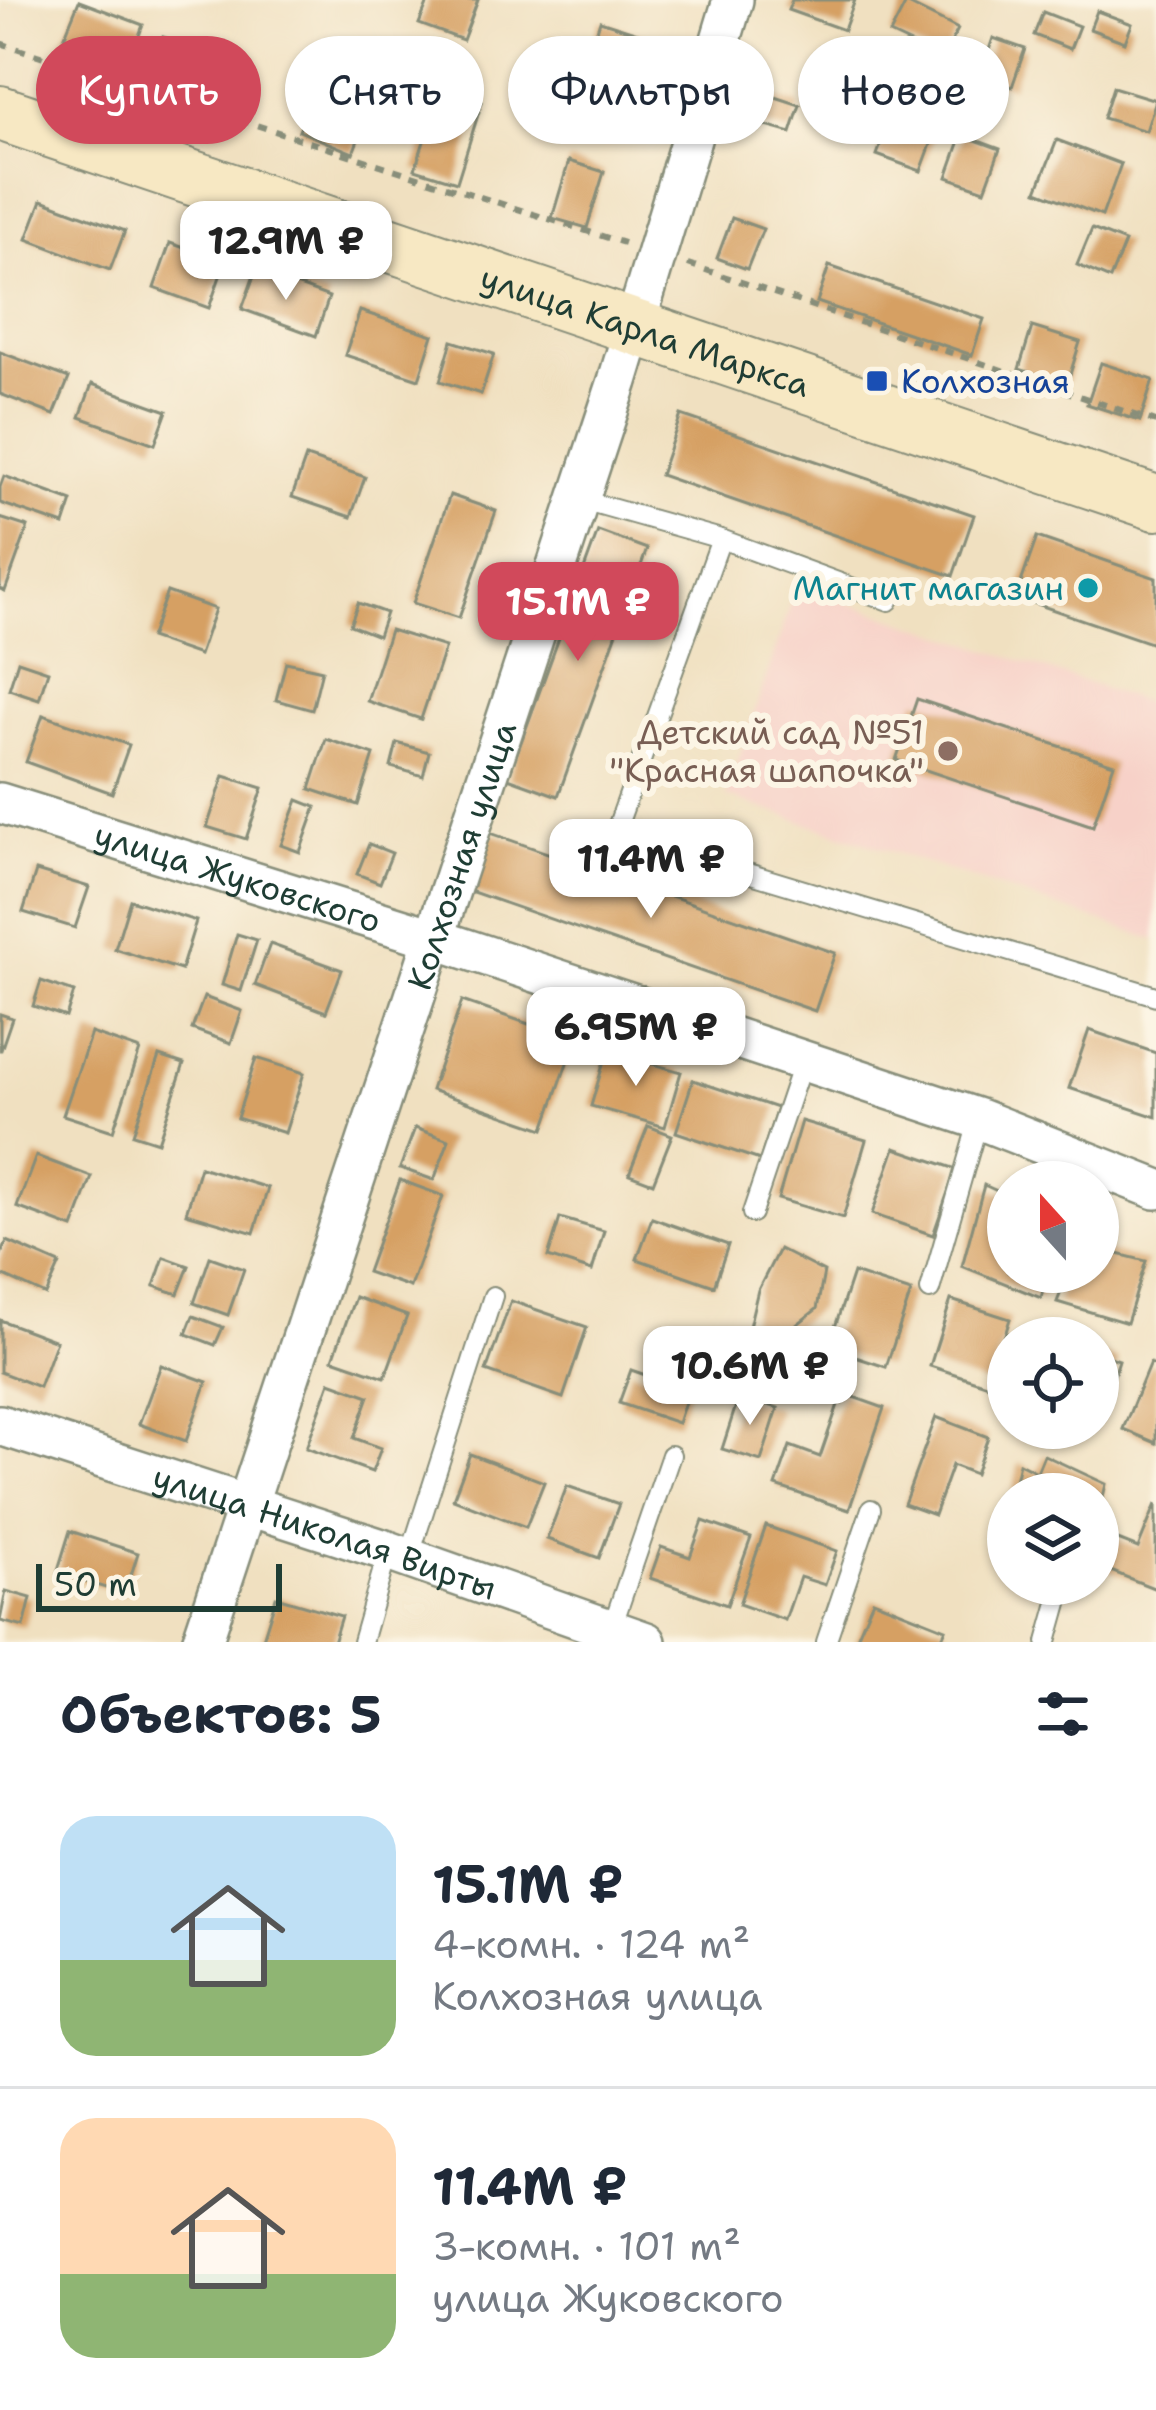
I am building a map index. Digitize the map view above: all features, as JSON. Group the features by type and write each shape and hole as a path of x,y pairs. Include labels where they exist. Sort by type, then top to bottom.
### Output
{"main road":[{"name":"улица Карла Маркса","path":"0,113 1156,503"}],"street":[{"name":"Колхозная улица","path":"202,1642 635,328 733,0"},
{"name":"улица Жуковского","path":"0,803 433,938 979,1119 1156,1189"},
{"name":"улица Николая Вирты","path":"0,1425 399,1554 629,1636"}],"lane":[{"path":"579,499 721,538 890,601"},
{"path":"721,538 615,833 1156,996"},
{"path":"752,1213 803,1061"},
{"path":"930,1290 979,1119"},
{"path":"362,1642 493,1296"},
{"path":"629,1636 671,1455"},
{"path":"826,1642 872,1508"},
{"path":"1047,1642 1057,1605"}],"path":[{"path":"0,43 658,254 1156,422"}],"shaded area":[{"name":"Детский сад №51 \"Красная шапочка\"","path":"797,586 1156,706 1156,940 726,796"}],"building":[{"path":"429,0 478,0 464,36 419,24"},
{"path":"792,0 855,0 844,30 788,10"},
{"path":"79,1 143,25 139,36 65,36"},
{"path":"906,3 958,29 954,36 890,34"},
{"path":"1097,11 1132,24 1125,42 1090,29"},
{"path":"1043,12 1079,26 1070,49 1034,35"},
{"path":"600,21 647,36 595,36"},
{"path":"1009,44 1025,49 1009,86"},
{"path":"1113,87 1156,100 1146,131 1103,118"},
{"path":"774,97 798,104 791,133 774,128"},
{"path":"1057,140 1121,164 1102,216 1037,191"},
{"path":"331,144 356,144 353,153"},
{"path":"423,144 469,144 457,182 415,169"},
{"path":"881,144 931,144 921,171 877,155"},
{"path":"959,144 1000,149 985,190 947,177"},
{"path":"569,161 604,172 587,228 552,218"},
{"path":"42,200 125,231 110,270 27,239"},
{"path":"732,218 763,229 747,269 717,258"},
{"path":"1092,229 1125,242 1110,279 1077,265"},
{"path":"170,243 225,262 209,308 154,288"},
{"path":"829,266 984,319 972,355 817,302"},
{"path":"256,270 329,297 316,336 242,309"},
{"path":"360,311 433,335 419,379 345,355"},
{"path":"1032,327 1080,342 1067,384 1019,369"},
{"path":"452,341 494,354 481,394 440,381"},
{"path":"0,352 69,378 54,415 0,394"},
{"path":"1101,363 1153,380 1140,421 1087,404"},
{"path":"92,384 167,411 155,444 80,417"},
{"path":"681,415 974,515 953,576 660,475"},
{"path":"306,457 365,477 351,517 292,497"},
{"path":"4,476 72,501 64,525 0,503"},
{"path":"450,495 496,511 459,618 413,603"},
{"path":"0,518 28,527 5,591 0,589"},
{"path":"598,531 647,549 558,796 508,778"},
{"name":"Магнит магазин","path":"1037,537 1156,578 1156,645 1016,597"},
{"path":"167,592 215,609 199,655 150,638"},
{"path":"358,603 386,613 378,636 350,625"},
{"path":"390,630 445,647 421,719 367,701"},
{"path":"18,661 48,671 39,699 9,689"},
{"path":"286,662 322,670 312,710 276,700"},
{"path":"917,699 1114,764 1093,826 896,760"},
{"path":"43,715 129,745 112,793 26,762"},
{"path":"326,739 374,755 358,805 310,789"},
{"path":"397,743 429,752 423,776 391,767"},
{"path":"224,776 263,788 246,839 207,827"},
{"path":"298,800 316,807 300,852 281,845"},
{"path":"487,832 835,953 815,1011 467,890"},
{"path":"369,844 392,853 380,883 357,874"},
{"path":"36,871 89,887 75,928 23,912"},
{"path":"130,900 196,921 181,970 115,949"},
{"path":"237,934 257,940 241,991 222,985"},
{"path":"270,944 342,970 326,1012 255,985"},
{"path":"41,981 74,992 66,1017 33,1006"},
{"path":"204,997 242,1011 231,1043 192,1029"},
{"path":"462,1001 575,1040 544,1129 431,1090"},
{"path":"0,1014 12,1018 1,1050 0,1050"},
{"path":"1089,1030 1156,1053 1156,1117 1069,1088"},
{"path":"91,1033 140,1050 113,1131 63,1115"},
{"path":"607,1051 681,1072 665,1127 591,1106"},
{"path":"159,1056 184,1064 158,1142 133,1134"},
{"path":"256,1058 304,1073 285,1133 237,1118"},
{"path":"693,1080 777,1108 760,1160 676,1132"},
{"path":"801,1121 866,1140 843,1218 778,1199"},
{"path":"648,1126 672,1135 653,1183 629,1174"},
{"path":"415,1128 449,1140 434,1180 400,1168"},
{"path":"895,1148 956,1169 933,1235 872,1214"},
{"path":"36,1156 92,1177 73,1228 17,1207"},
{"path":"200,1167 268,1188 254,1233 186,1213"},
{"path":"400,1180 443,1196 410,1287 367,1272"},
{"path":"984,1185 987,1276 962,1266"},
{"path":"560,1218 604,1231 592,1271 548,1257"},
{"path":"652,1218 728,1245 714,1286 637,1259"},
{"path":"7,1241 60,1264 46,1295 0,1274"},
{"path":"779,1249 824,1272 817,1309 769,1349 745,1343 758,1290"},
{"path":"1119,1254 1146,1261 1127,1323 1057,1302 1061,1293 1119,1293"},
{"path":"164,1257 189,1266 178,1294 154,1286"},
{"path":"210,1257 244,1269 228,1315 194,1303"},
{"path":"853,1273 911,1292 886,1367 828,1348"},
{"path":"355,1297 407,1316 385,1377 333,1359"},
{"path":"951,1300 1004,1317 987,1317 987,1384 930,1366"},
{"path":"511,1301 587,1327 563,1398 486,1371"},
{"path":"193,1316 223,1327 215,1345 186,1334"},
{"path":"0,1320 56,1341 39,1387 0,1372"},
{"path":"1150,1363 1156,1366 1156,1443 1123,1429"},
{"path":"161,1365 207,1382 186,1441 139,1424"},
{"path":"631,1370 689,1390 678,1423 619,1403"},
{"path":"330,1382 369,1396 354,1438 381,1448 372,1472 306,1448"},
{"path":"842,1393 884,1408 849,1510 776,1486 790,1446 820,1457"},
{"path":"739,1396 778,1408 761,1461 722,1449"},
{"path":"936,1417 987,1437 975,1474 952,1465 934,1515 904,1504"},
{"path":"470,1454 544,1482 526,1527 453,1499"},
{"path":"1044,1455 1082,1473 1017,1473 1019,1463 1037,1472"},
{"path":"567,1486 619,1504 599,1558 547,1539"},
{"path":"1156,1504 1156,1589 1119,1574 1119,1540 1138,1548"},
{"path":"703,1521 751,1538 727,1605 650,1578 661,1547 690,1557"},
{"path":"766,1526 837,1551 825,1585 800,1577 785,1620 739,1604"},
{"path":"70,1531 138,1553 125,1594 57,1573"},
{"path":"6,1591 31,1598 24,1627 0,1621"},
{"path":"276,1597 341,1616 333,1642 262,1642"},
{"path":"873,1600 946,1629 940,1642 855,1642"}],"place":[{"name":"Колхозная","path":"877,381"},
{"name":"Магнит магазин","path":"1088,588"},
{"name":"Детский сад №51 \"Красная шапочка\"","path":"948,751"}]}
